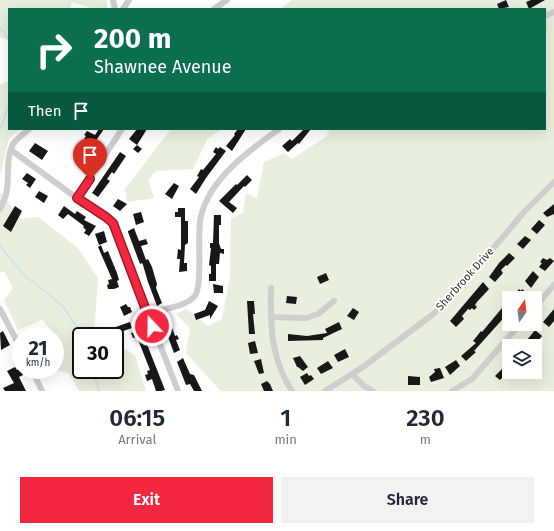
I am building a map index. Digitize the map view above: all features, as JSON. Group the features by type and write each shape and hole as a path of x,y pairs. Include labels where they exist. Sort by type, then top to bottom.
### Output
{"street":[{"path":"215,8 227,0"},
{"path":"0,209 8,193 9,158 11,150 18,138 28,130"},
{"path":"77,198 121,130"},
{"path":"149,316 180,305 194,297 199,273 200,217 209,195 220,180 243,155 278,130"},
{"path":"11,150 113,223 178,391"},
{"name":"Sherbrook Drive","path":"325,391 352,374 418,327 455,293 525,211 554,182"},
{"path":"542,299 554,285"},
{"path":"271,288 272,341 276,360 284,379 292,391"},
{"path":"271,317 306,318 318,314 334,301"},
{"path":"0,309 12,331"},
{"path":"452,391 472,379 514,331"},
{"path":"352,374 364,386 373,391"},
{"path":"36,379 42,391"}],"green space":[{"path":"0,0 107,0 107,8 90,8 72,2 70,8 8,8 8,42 6,39 0,38"},
{"path":"292,0 554,0 554,391 221,391 186,353 190,328 176,314 186,309 208,326 222,319 230,277 231,218 243,213 246,193 257,198 264,162 284,153 292,159 326,137 330,130 546,130 546,8 281,8"},
{"path":"8,81 8,130 19,130 9,139 0,177 0,85"},
{"path":"170,130 220,130 208,138 193,169 156,171 148,180 154,198 127,202 125,189"},
{"path":"0,192 22,219 38,217 78,248 98,278 94,327 72,327 72,379 124,379 124,349 135,355 146,391 79,391 69,374 64,372 64,327 48,327 42,320 25,327 17,327 4,300 13,288 4,271 0,273"}],"building":[{"path":"506,0 509,7 499,8 497,4"},
{"path":"531,0 545,0 531,8 529,8 526,2"},
{"path":"98,130 103,130 95,142 93,141 85,155 82,156 75,150 77,147 79,148 85,140 84,139 86,136 84,135 87,131 95,135"},
{"path":"136,130 146,130 137,145 129,139"},
{"path":"237,130 245,130 232,151 226,146 235,135 234,134"},
{"path":"303,130 310,130 299,144 298,143 288,152 282,146 290,139 292,141"},
{"path":"35,143 48,151 42,160 29,151"},
{"path":"137,145 142,149 138,153 133,149"},
{"path":"216,147 218,149 220,147 226,151 196,194 190,189 199,177 197,176 201,169 203,170 216,154 213,152"},
{"path":"120,152 126,156 114,174 112,172 107,179 110,181 98,197 92,193"},
{"path":"27,173 36,179 30,188 26,185 28,183 22,179"},
{"path":"247,175 252,180 229,202 237,208 233,213 219,201"},
{"path":"174,183 179,186 172,199 165,194"},
{"path":"39,191 48,196 44,203 35,197"},
{"path":"118,199 127,204 120,211 113,206"},
{"path":"554,204 554,214 547,217 543,213"},
{"path":"15,206 22,211 11,232 3,226"},
{"path":"64,206 75,214 77,211 86,217 84,220 96,226 89,236 84,233 86,230 83,227 84,226 68,214 63,219 58,215"},
{"path":"178,208 185,208 185,221 188,221 188,243 185,245 184,263 187,263 187,271 179,272 180,259 177,259 178,249 181,250 181,217 175,217 175,212 178,212"},
{"path":"141,212 144,222 136,225 133,214"},
{"path":"214,215 221,215 221,225 219,225 219,243 221,249 224,249 224,254 220,253 219,264 216,264 216,281 209,281 209,274 211,274 211,266 209,265 211,248 210,243 213,243"},
{"path":"539,220 545,225 537,234 531,229"},
{"path":"134,228 139,241 146,239 148,244 141,246 146,260 148,259 152,267 157,284 156,288 162,303 157,306 143,265 142,263 140,264 128,232"},
{"path":"104,231 107,242 99,245 95,234"},
{"path":"525,236 531,240 523,249 517,244"},
{"path":"101,245 104,253 108,251 117,273 119,287 114,289 108,289 108,280 112,279 98,247"},
{"path":"509,253 515,258 501,270 503,273 495,282 489,277 499,263"},
{"path":"543,258 547,260 550,258 554,261 545,271 539,267"},
{"path":"533,271 539,277 531,288 525,281"},
{"path":"326,273 329,280 320,284 317,277"},
{"path":"483,282 489,289 477,302 475,305 477,307 474,310 472,308 470,310 468,309 462,316 464,319 456,327 450,321"},
{"path":"213,284 223,286 223,293 214,293"},
{"path":"287,296 297,297 296,304 286,303"},
{"path":"209,301 218,306 210,319 210,315 196,320 194,314 205,310"},
{"path":"247,301 254,301 255,314 253,314 255,334 249,334"},
{"path":"126,304 130,307 132,312 124,316 120,307"},
{"path":"353,308 359,312 354,320 347,316"},
{"path":"502,308 502,320 474,351 476,352 466,361 461,356 476,343 473,341 481,331 482,332"},
{"path":"554,309 554,321 549,327 543,322"},
{"path":"169,319 175,336 177,335 179,339 176,340 180,350 174,353 162,321"},
{"path":"130,322 132,328 124,331 124,327 116,327"},
{"path":"339,322 342,329 323,338 323,340 288,341 288,334 307,336 327,333 325,329"},
{"path":"141,329 165,390 156,391 152,379 147,381 145,375 148,374 147,371 150,370 137,337 133,338 131,333"},
{"path":"3,331 10,345 1,350 0,333"},
{"path":"534,331 542,336 540,339 528,339"},
{"path":"255,341 258,353 250,354 248,343"},
{"path":"345,349 349,357 338,362 334,355"},
{"path":"300,356 308,367 303,371 297,367 293,358"},
{"path":"183,358 190,374 194,375 202,391 194,391 190,384 186,385 177,362"},
{"path":"261,359 264,373 259,374 254,361"},
{"path":"456,360 460,366 450,375 445,367"},
{"path":"328,361 333,368 321,374 317,368"},
{"path":"12,368 12,379 20,379 26,391 5,391 3,388 14,383 7,371"},
{"path":"440,368 444,378 431,382 429,377 435,372 434,369"},
{"path":"502,369 502,378 500,380 495,376"},
{"path":"307,373 314,379 305,385 300,377"},
{"path":"408,376 420,377 420,385 408,385"},
{"path":"267,381 273,391 264,391 261,384"}],"waterway":[{"path":"0,29 2,29 8,38"},
{"path":"0,130 8,107"},
{"path":"0,246 23,274 63,306 76,327"},
{"path":"95,379 99,391"}],"route":[{"path":"90,179 77,198 84,201 113,223 152,326"}]}
